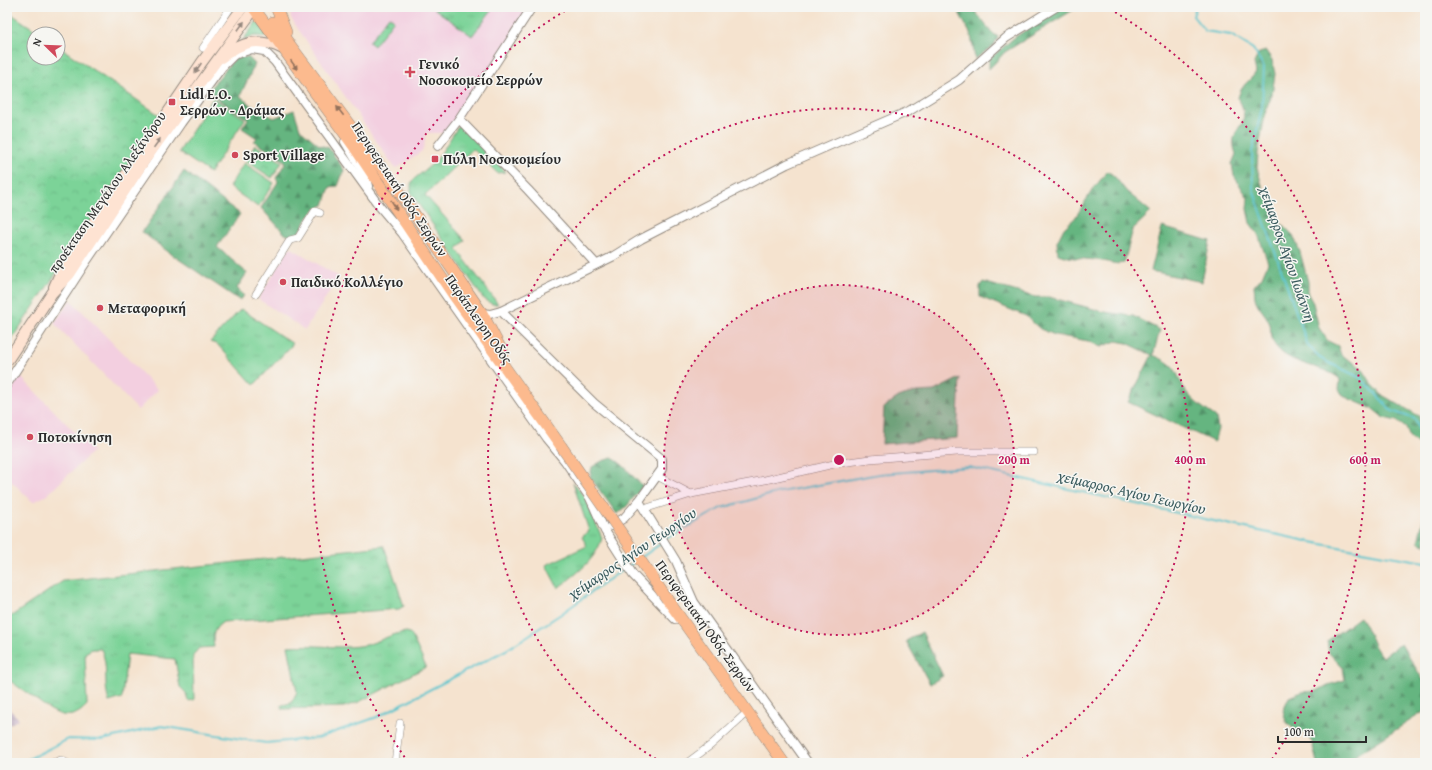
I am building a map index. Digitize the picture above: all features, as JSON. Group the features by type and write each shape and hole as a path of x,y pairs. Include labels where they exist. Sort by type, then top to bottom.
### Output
{"main road":[{"name":"προέκταση Μεγάλου Αλεξάνδρου","path":"52,294 62,269 202,62 242,7"},
{"name":"προέκταση Μεγάλου Αλεξάνδρου","path":"7,361 52,294 70,274 145,160 256,7"},
{"name":"Περιφερειακή Οδός Σερρών","path":"256,7 296,52 386,184 452,293 522,388 561,446 784,763"},
{"name":"Περιφερειακή Οδός Σερρών","path":"256,7 283,49 341,128 386,184 482,313 522,388"},
{"path":"276,7 281,22 296,52"},
{"path":"211,68 230,52 252,42 268,43 283,49"},
{"path":"86,262 104,222"}],"street":[{"path":"203,48 231,7"},
{"path":"438,146 459,120 532,7"},
{"path":"501,311 612,257 641,239 787,164 908,111 959,80 1006,38 1056,7"},
{"name":"Παράπλευρη Οδός","path":"7,384 63,301 86,262 199,98 228,60 243,51 261,50 271,56 369,192 416,252 469,329 577,478 594,504 605,531 633,574 671,613 777,763"},
{"path":"459,120 528,190 596,264"},
{"path":"341,128 344,140 365,175 369,192"},
{"path":"256,294 289,241 298,238 315,211 320,213"},
{"name":"Παράπλευρη Οδός","path":"482,313 490,314 501,311 594,403 662,460 663,466 640,501 624,518 605,531"},
{"path":"644,509 691,494 765,480 834,464 870,459 967,452 1034,452"},
{"path":"657,476 691,494"},
{"path":"640,501 679,567 687,590 694,602 808,763"},
{"path":"687,763 715,741 744,715"},
{"path":"395,763 400,723"},
{"path":"55,762 67,763"}],"shaded area":[{"name":"Γενικό Νοσοκομείο Σερρών","path":"289,7 534,7 449,133 425,133 425,142 422,151 399,167 395,168 296,26 291,18"},
{"path":"290,247 339,277 305,330 258,299"},
{"path":"71,300 158,390 138,410 54,323"},
{"path":"20,376 93,451 47,495 33,502 7,477 7,396"},
{"path":"7,707 19,719 7,726"}],"green space":[{"path":"432,7 494,7 472,36"},
{"path":"956,7 972,7 991,32 998,37 994,45 975,59 971,35"},
{"path":"1063,7 1078,7 1005,52 989,69 989,59 1015,37"},
{"path":"7,11 29,26 26,26 26,66 66,66 66,51 162,117 7,346"},
{"path":"389,16 394,20 374,46 369,42"},
{"path":"257,21 268,37 254,36 243,40"},
{"path":"1266,51 1272,60 1275,74 1272,95 1266,110 1258,152 1257,168 1263,189 1280,222 1293,235 1300,252 1308,282 1308,294 1313,303 1319,328 1328,341 1338,346 1341,355 1362,368 1372,384 1382,395 1419,416 1420,424 1425,433 1425,449 1410,438 1406,428 1397,421 1384,418 1373,409 1343,396 1339,389 1340,379 1323,370 1294,360 1278,349 1271,338 1268,319 1256,301 1254,286 1262,277 1268,263 1258,234 1250,223 1247,209 1248,198 1234,176 1232,164 1236,154 1234,137 1244,116 1243,108 1238,98 1243,86 1256,72 1254,63 1259,53"},
{"path":"248,57 255,64 240,96 255,108 274,118 294,110 300,129 319,145 329,148 344,170 338,186 330,187 324,205 309,216 298,233 293,237 285,234 261,208 278,182 276,178 286,162 254,141 257,138 242,128 248,119 207,92 235,58"},
{"path":"213,98 245,119 210,173 179,152"},
{"path":"459,125 506,172 497,173 473,149 425,195 465,240 457,249 498,304 492,304 483,298 411,193 411,184 413,180 436,161"},
{"path":"255,145 282,162 272,178 246,161"},
{"path":"244,163 274,183 258,207 229,187"},
{"path":"184,171 240,214 217,247 247,273 237,288 244,296 239,300 171,254 142,232"},
{"path":"1108,171 1116,178 1126,191 1151,212 1133,229 1124,263 1115,264 1105,261 1075,258 1058,254 1057,242 1064,228 1075,218 1093,189"},
{"path":"1162,227 1210,241 1202,282 1151,271"},
{"path":"983,282 1035,297 1049,297 1105,312 1133,316 1160,330 1153,355 1172,366 1190,397 1216,417 1218,429 1214,442 1128,402 1152,355 1127,343 1116,341 1101,347 1088,341 1055,335 1040,329 1026,316 980,297 980,286"},
{"path":"241,309 293,344 254,385 217,344 210,342"},
{"path":"960,378 957,438 882,444 884,407 900,396 916,392 934,391"},
{"path":"612,458 625,467 643,486 626,507 617,514 590,477 592,467 602,461"},
{"path":"573,483 585,497 602,538 590,560 558,588 546,565 587,546 582,537 589,531"},
{"path":"1425,511 1425,545 1418,542"},
{"path":"384,546 404,606 399,609 223,622 215,630 213,639 214,647 199,648 193,655 194,700 188,701 186,693 180,687 175,659 127,654 122,698 109,702 106,689 105,662 101,649 92,649 85,653 87,705 80,712 72,715 58,714 7,678 7,619 63,581"},
{"path":"1360,617 1382,657 1401,644 1425,683 1425,711 1344,763 1317,763 1312,742 1305,733 1295,730 1286,722 1283,710 1289,697 1302,692 1317,691 1328,685 1345,680 1343,668 1329,653 1327,641"},
{"path":"407,632 411,634 426,667 359,702 344,707 281,709 282,705 291,703 297,692 288,646 360,646 395,634"},
{"path":"922,632 943,676 930,684 906,641"}],"waterway":[{"name":"χείμαρρος Αγίου Ιωάννη","path":"1196,7 1193,16 1205,31 1231,35 1253,49 1264,67 1262,107 1252,152 1253,189 1308,346 1323,360 1361,378 1392,411 1415,419 1421,438 1425,440"},
{"name":"χείμαρρος Αγίου Γεωργίου","path":"666,539 721,508 780,492 879,474 969,467 1321,544 1425,562"},
{"name":"χείμαρρος Αγίου Γεωργίου","path":"642,557 663,542"},
{"name":"χείμαρρος Αγίου Γεωργίου","path":"629,566 636,560"},
{"name":"χείμαρρος Αγίου Γεωργίου","path":"21,763 68,739 102,740 161,726 266,743 318,738 377,717 506,650 561,614 625,568"}],"place":[{"name":"Γενικό Νοσοκομείο Σερρών","path":"410,72"},
{"name":"Lidl Ε.Ο. Σερρών - Δράμας","path":"172,102"},
{"name":"Sport Village","path":"235,155"},
{"name":"Πύλη Νοσοκομείου","path":"435,159"},
{"name":"Παιδικό Κολλέγιο","path":"283,282"},
{"name":"Μεταφορική","path":"100,308"},
{"name":"Ποτοκίνηση","path":"30,437"}]}
